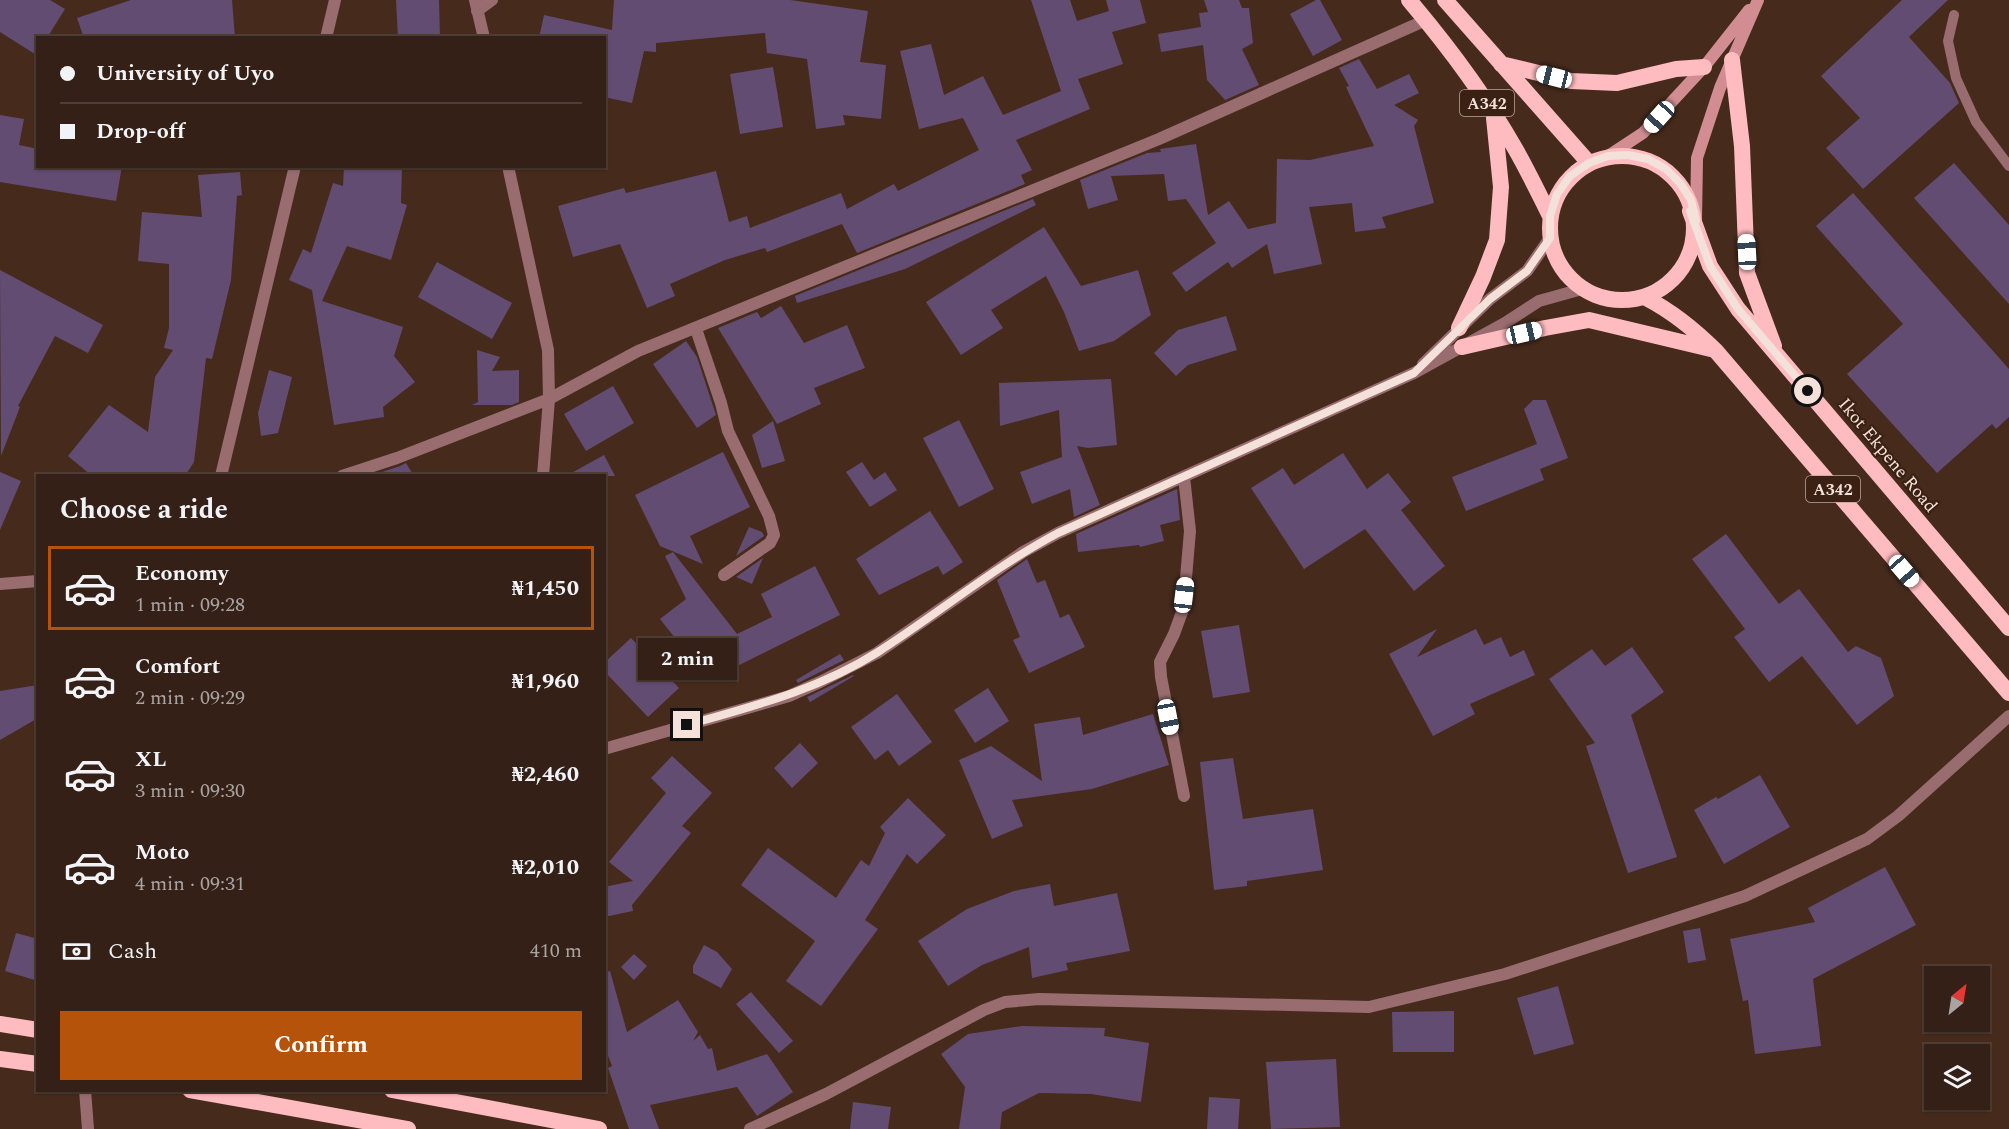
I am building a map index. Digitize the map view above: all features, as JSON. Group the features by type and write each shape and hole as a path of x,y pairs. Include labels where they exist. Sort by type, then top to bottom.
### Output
{"highway":[{"name":"A342","path":"1408,0 1426,20 1494,114 1517,151 1550,216"},
{"name":"A342","path":"1445,0 1589,163"},
{"path":"1732,60 1742,146 1748,273 1778,355"},
{"path":"1501,64 1571,81 1617,83 1676,69 1704,67"},
{"path":"1459,328 1483,277 1497,240 1501,187 1494,114"},
{"name":"A342","path":"1628,155 1648,159 1666,169 1680,183 1691,200 1693,215 1690,259 1679,276 1664,289 1646,298 1624,302 1602,299 1582,289 1557,260 1550,238 1550,216 1557,194 1570,176 1589,163 1608,156 1628,155"},
{"name":"Ikot Ekpene Road","path":"1693,215 1710,266 1738,309 2009,628"},
{"name":"A342","path":"1646,298 1669,310 1688,324 1716,351 2009,693"},
{"path":"1462,347 1589,320 1716,351"},
{"path":"0,1024 36,1030"},
{"path":"0,1059 36,1065"},
{"path":"201,1092 408,1129"},
{"path":"403,1092 599,1129"}],"main road":[{"path":"1693,215 1697,158 1720,88 1758,0"},
{"path":"1608,156 1643,133 1704,67 1758,0"}],"street":[{"path":"326,36 335,0"},
{"path":"484,36 476,5 492,0"},
{"path":"348,474 398,458 549,399 638,351 1159,139 1426,20"},
{"path":"220,474 295,168"},
{"path":"508,168 548,350 549,399 543,474"},
{"path":"1414,373 1490,299 1527,271 1550,238"},
{"path":"606,748 789,696 820,682 877,653 1023,552 1058,533 1414,373 1505,324 1539,301 1582,289"},
{"path":"696,329 728,431 769,516 774,535 770,543 724,575"},
{"path":"1184,477 1190,531 1184,601 1174,634 1160,662 1184,796"},
{"path":"0,584 36,581"},
{"path":"750,1129 826,1094 984,1010 1005,1002 1039,999 1369,1007 1505,974 1745,896 1867,839 1898,816 2009,716"},
{"path":"85,1092 88,1129"}],"lane":[{"path":"1954,15 1948,41 1956,78 1976,122 2009,166"}],"building":[{"path":"0,0 50,0 65,9 48,36 36,36 36,55 0,32"},
{"path":"131,0 232,0 235,36 83,36 77,18"},
{"path":"396,0 439,0 440,36 398,36"},
{"path":"614,0 790,0 868,11 860,62 886,65 881,119 843,115 845,125 816,129 807,59 767,53 765,33 656,43 656,52 644,51 632,103 606,97 606,36 539,36 544,15 612,30"},
{"path":"1031,0 1070,0 1077,21 1109,11 1106,0 1140,0 1146,23 1112,32 1123,64 1078,79 1090,109 1016,140 1032,170 1021,175 1025,184 857,253 842,224 767,252 765,248 725,260 670,284 675,296 647,308 620,244 573,257 558,206 624,188 626,193 716,171 729,222 747,216 750,228 841,193 847,209 894,184 898,191 979,150 963,118 919,129 900,51 931,44 944,95 983,76 1003,115 1061,91"},
{"path":"1204,0 1239,0 1242,8 1249,8 1253,43 1242,49 1259,85 1225,100 1207,80 1203,45 1161,52 1158,34 1201,27 1199,13 1208,12"},
{"path":"1320,0 1342,40 1313,56 1290,14"},
{"path":"1902,0 1948,0 1909,37 1950,83 1959,103 1863,189 1826,148 1860,118 1821,76"},
{"path":"1359,59 1377,89 1409,74 1419,93 1394,105 1418,120 1414,126 1434,203 1382,217 1386,228 1355,232 1352,203 1309,207 1322,264 1274,274 1267,244 1232,268 1228,262 1186,292 1172,273 1216,243 1186,199 1168,201 1164,174 1111,176 1118,200 1088,209 1080,180 1147,153 1196,144 1208,215 1229,201 1248,229 1276,223 1277,159 1310,160 1374,146 1339,68"},
{"path":"773,67 783,127 740,134 730,74"},
{"path":"0,115 24,119 19,145 36,149 36,168 122,168 116,201 0,182"},
{"path":"1954,163 2009,225 2009,304 1914,198"},
{"path":"344,168 402,168 401,203 407,205 391,260 347,246 322,301 403,327 394,356 415,382 383,407 384,417 334,425 312,290 289,280 303,249 311,253 333,183 343,186"},
{"path":"240,172 242,195 237,196 231,280 212,359 206,358 194,462 186,474 90,474 68,456 109,405 148,432 155,377 173,350 164,348 169,328 169,264 138,261 142,212 202,217 198,175"},
{"path":"1853,193 2009,369 2009,417 1996,429 1992,424 1937,473 1847,374 1903,324 1816,226"},
{"path":"1033,199 1036,205 905,269 797,303 795,296"},
{"path":"1044,227 1081,286 1138,270 1151,315 1114,341 1079,351 1064,312 1046,276 991,310 1003,328 961,355 926,302"},
{"path":"437,262 512,303 492,339 418,297"},
{"path":"0,270 103,325 88,353 55,336 18,406 20,407 1,456"},
{"path":"781,306 804,343 847,325 865,368 814,388 821,404 777,424 718,328 757,312 761,318"},
{"path":"1226,316 1237,350 1188,365 1176,376 1154,353 1178,330"},
{"path":"686,341 697,357 716,415 697,428 653,364"},
{"path":"477,350 500,357 492,371 519,370 519,402 512,405 472,405 478,402"},
{"path":"269,370 292,377 278,433 261,436 258,413"},
{"path":"1111,379 1117,445 1088,448 1077,446 1100,505 1074,517 1070,489 1032,504 1020,472 1062,457 1059,410 1000,426 999,383"},
{"path":"613,386 634,423 586,451 564,414"},
{"path":"1533,400 1546,400 1568,458 1540,469 1544,480 1466,511 1452,477 1537,444 1524,409"},
{"path":"959,420 994,489 959,507 923,438"},
{"path":"773,421 785,461 762,468 752,435"},
{"path":"723,452 750,507 690,536 703,564 660,546 635,495"},
{"path":"1343,453 1367,489 1388,473 1411,502 1401,510 1445,566 1414,591 1365,529 1304,569 1251,488 1283,468 1294,485"},
{"path":"604,455 615,476 606,476 606,474 570,474"},
{"path":"862,462 874,480 885,472 897,490 870,507 846,472"},
{"path":"406,463 413,474 376,474"},
{"path":"0,472 21,481 0,530"},
{"path":"1177,489 1180,520 1160,525 1164,541 1140,547 1139,545 1078,552 1076,534"},
{"path":"930,511 963,562 943,575 938,566 879,595 856,559"},
{"path":"749,527 762,532 764,536 736,556"},
{"path":"1726,534 1779,604 1799,589 1848,652 1856,646 1881,658 1894,696 1857,725 1802,656 1769,682 1734,637 1745,629 1692,559"},
{"path":"673,552 737,634 772,617 761,594 815,566 840,615 717,676 705,653 694,662 660,619 686,599 665,556"},
{"path":"763,558 752,584 736,577"},
{"path":"1027,559 1037,583 1045,580 1060,618 1069,614 1085,647 1029,673 1013,640 1020,637 997,580"},
{"path":"1239,625 1250,692 1213,698 1201,631"},
{"path":"1437,629 1417,657 1476,629 1484,645 1501,637 1510,657 1524,650 1535,675 1470,704 1475,714 1433,736 1389,654"},
{"path":"631,638 679,688 648,717 606,673 606,661"},
{"path":"1632,647 1664,692 1631,715 1677,857 1628,873 1586,746 1595,743 1549,679 1592,649 1605,666"},
{"path":"840,654 844,660 798,683 796,680"},
{"path":"853,675 810,702 807,697"},
{"path":"36,685 36,719 0,740 0,691"},
{"path":"988,688 1009,721 975,743 954,710"},
{"path":"897,694 932,742 899,766 888,750 875,760 851,727"},
{"path":"1153,714 1169,765 1092,789 1012,800 1023,826 992,839 959,760 991,746 1042,781 1034,724 1080,717 1083,735"},
{"path":"800,743 818,763 792,788 774,768"},
{"path":"672,756 712,793 682,826 691,833 632,905 633,911 606,917 606,887 633,881 609,862 666,793 651,778"},
{"path":"1233,758 1243,819 1313,809 1323,870 1247,881 1247,886 1214,890 1200,762"},
{"path":"1760,775 1790,827 1724,864 1694,810"},
{"path":"908,798 946,835 917,864 907,854 865,920 878,929 821,1006 786,981 815,941 741,885 768,848 836,898 861,860 869,866 885,833 880,827"},
{"path":"1885,867 1916,925 1813,979 1821,1046 1755,1054 1748,1000 1743,1001 1730,939 1815,922 1808,908"},
{"path":"1050,884 1054,906 1117,893 1130,951 1066,963 1068,970 1032,978 1029,947 982,965 948,986 918,941 967,909 1014,891"},
{"path":"1700,928 1706,960 1688,963 1683,931"},
{"path":"16,933 36,938 36,980 5,971"},
{"path":"704,945 717,952 732,969 721,988 693,973 693,966"},
{"path":"634,954 647,966 634,980 621,967"},
{"path":"610,971 627,1032 678,1000 698,1032 693,1041 700,1035 708,1049 712,1048 717,1071 767,1054 793,1092 757,1116 737,1087 650,1105 659,1129 629,1129 608,1068 612,1066 606,1050 606,972"},
{"path":"1558,986 1574,1044 1534,1055 1517,998"},
{"path":"751,992 793,1041 779,1053 736,1004"},
{"path":"1454,1011 1454,1052 1393,1052 1392,1012"},
{"path":"1022,1026 1105,1028 1104,1036 1149,1043 1141,1102 1091,1094 1039,1093 1002,1112 1000,1129 959,1129 965,1087 941,1054 968,1034"},
{"path":"1336,1059 1340,1127 1271,1129 1266,1062"},
{"path":"1209,1097 1240,1099 1238,1129 1207,1129"},
{"path":"853,1102 891,1107 888,1129 850,1129"}],"route":[{"path":"687,725 789,696 820,682 877,653 1023,552 1058,533 1414,373 1490,299 1527,271 1550,238 1550,216 1557,194 1570,176 1589,163 1608,156 1628,155 1648,159 1666,169 1680,183 1691,200 1696,220 1690,211 1710,266 1738,309 1808,391"}]}
